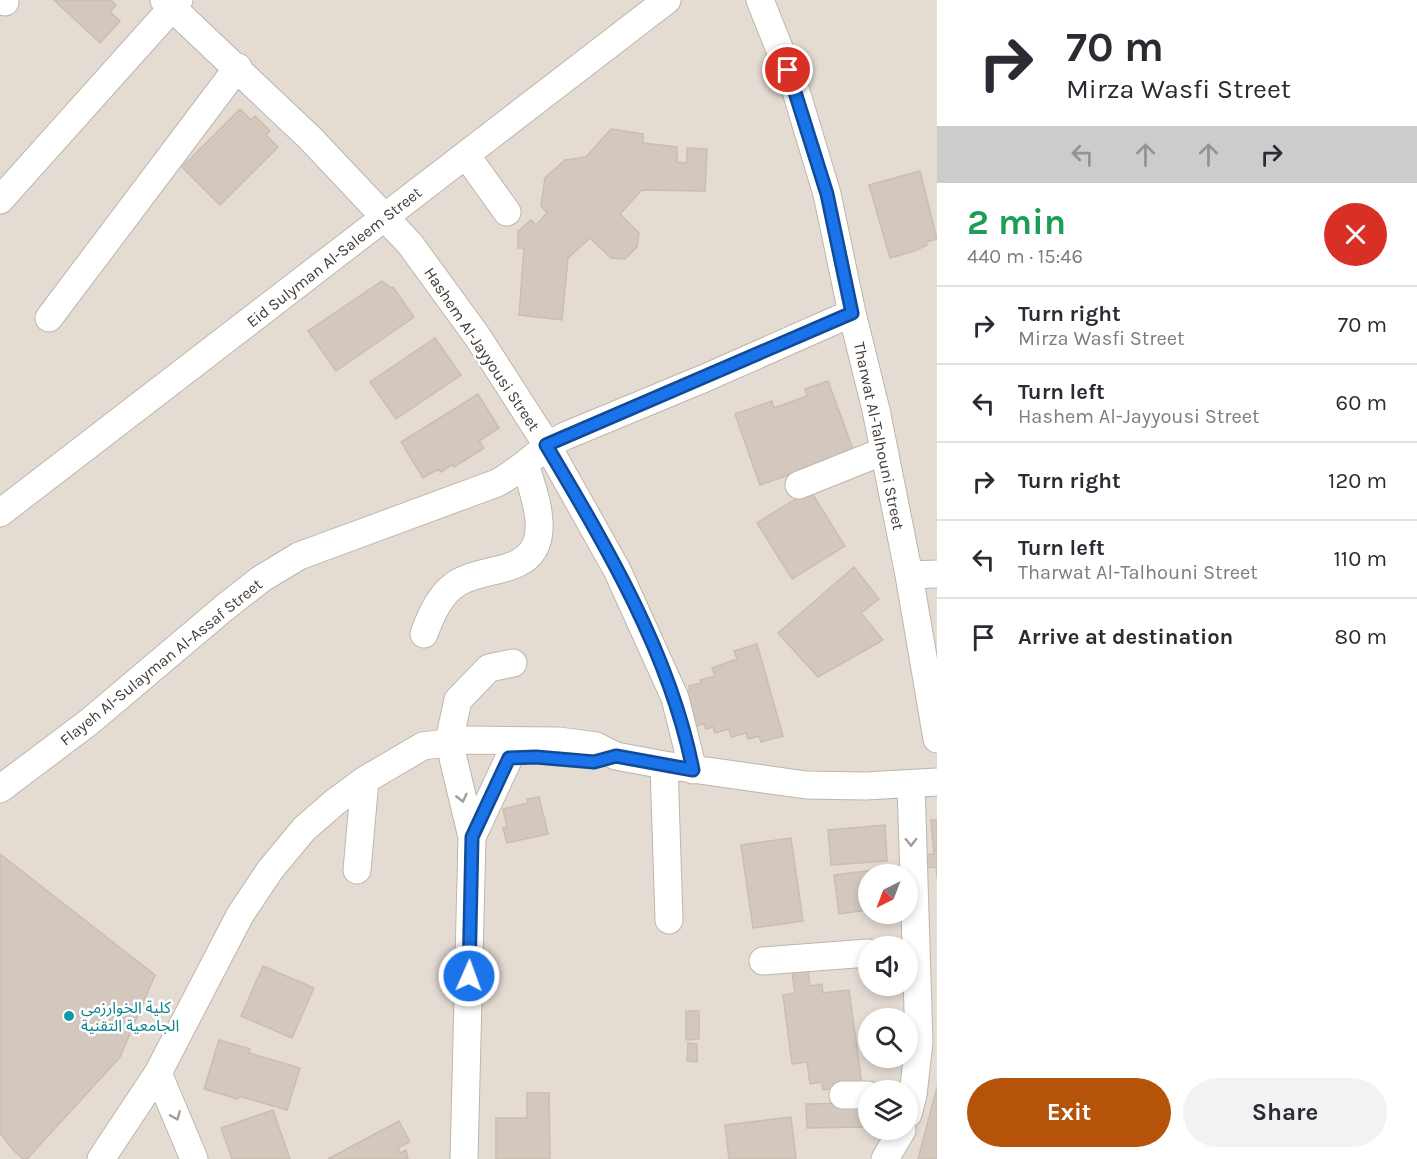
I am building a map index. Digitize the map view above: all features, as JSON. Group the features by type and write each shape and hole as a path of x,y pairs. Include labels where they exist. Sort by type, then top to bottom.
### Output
{"street":[{"name":"Eid Sulyman Al-Saleem Street","path":"0,513 667,0"},
{"name":"Tharwat Al-Talhouni Street","path":"760,0 795,88 827,194 884,451 909,575 937,739"},
{"path":"0,200 172,3"},
{"name":"Hashem Al-Jayyousi Street","path":"172,3 238,67 384,217 433,273 546,445 617,570 662,665 685,728 693,770"},
{"path":"49,318 238,67"},
{"path":"466,155 507,212"},
{"name":"Flayeh Al-Sulayman Al-Assaf Street","path":"0,789 90,722 261,579 299,556 497,483 525,464 546,445 852,313"},
{"path":"799,485 884,451"},
{"path":"423,634 432,612 446,593 460,582 517,563 534,548 541,528 525,464"},
{"path":"909,575 937,574"},
{"path":"465,1159 472,837 451,749 459,700 489,669 513,663"},
{"path":"451,749 559,741 596,746 616,756 664,765 806,785 937,782"},
{"path":"101,1159 158,1073 240,915 270,870 304,829 365,780 423,746 509,758 536,757 594,762 616,756"},
{"path":"472,837 509,758"},
{"path":"664,765 669,920"},
{"path":"357,870 365,780"},
{"path":"910,784 911,850 921,948 919,1005 927,1065 918,1083"},
{"path":"763,961 858,953"},
{"path":"158,1073 194,1159"},
{"path":"78,1159 126,1120"},
{"path":"885,1159 896,1140"}],"shaded area":[{"path":"0,0 937,0 937,1159 0,1159"}],"building":[{"path":"54,0 111,0 116,5 110,12 120,21 100,43"},
{"path":"240,109 251,120 255,116 270,131 266,135 278,147 220,205 182,167"},
{"path":"611,129 643,134 643,143 677,147 677,162 687,163 687,148 707,149 705,191 642,190 620,214 639,233 637,247 625,259 611,258 590,238 568,258 562,320 519,315 524,248 518,248 518,231 531,220 536,225 547,213 541,206 545,178 565,160 586,157"},
{"path":"920,171 937,239 926,242 927,245 914,251 890,258 869,185"},
{"path":"382,281 391,288 393,287 414,317 336,371 308,331"},
{"path":"435,338 461,375 396,419 370,382"},
{"path":"828,381 854,452 760,485 735,414 772,401 774,408 807,396 805,389"},
{"path":"478,394 499,428 479,441 484,448 454,467 453,464 441,472 438,469 423,478 401,442"},
{"path":"810,490 845,546 792,579 757,523"},
{"path":"854,567 879,599 861,613 883,640 818,677 778,633"},
{"path":"757,644 783,736 761,742 759,736 748,739 746,733 731,737 729,729 715,733 713,727 706,729 704,724 689,728 679,693 690,690 689,686 701,683 700,680 715,676 712,668 737,659 734,651"},
{"path":"539,797 548,834 507,843 503,828 507,827 503,809 528,803 527,799"},
{"path":"931,820 937,820 937,877 936,867 924,868 923,855 934,854"},
{"path":"885,825 887,861 831,865 828,830"},
{"path":"791,838 803,921 753,928 741,845"},
{"name":"كلية الخوارزمي الجامعية التقنية","path":"0,854 155,975 120,1057 27,1159 23,1159 13,1150 0,1133"},
{"path":"858,872 858,911 839,914 834,875"},
{"path":"263,966 314,988 292,1038 241,1016"},
{"path":"808,971 810,986 822,984 823,993 849,990 861,1080 858,1080 858,1086 823,1090 822,1082 810,1084 807,1062 792,1064 783,995 795,993 792,972"},
{"path":"686,1011 699,1011 699,1039 686,1040"},
{"path":"219,1040 250,1049 249,1053 300,1068 287,1110 204,1089"},
{"path":"688,1043 697,1044 697,1062 687,1061"},
{"path":"937,1087 937,1159 918,1159"},
{"path":"527,1093 549,1093 550,1159 496,1159 496,1118 527,1118"},
{"path":"858,1103 858,1127 807,1128 806,1104"},
{"path":"273,1110 290,1159 232,1159 221,1128"},
{"path":"791,1117 796,1159 729,1159 725,1125"},
{"path":"399,1121 410,1142 398,1148 400,1153 406,1150 408,1159 328,1159"}],"place":[{"name":"كلية الخوارزمي الجامعية التقنية","path":"69,1016"}],"route":[{"path":"469,976 472,837 509,758 536,757 594,762 616,756 693,770 685,728 662,665 617,570 546,445 852,313 827,194 788,70"}]}
